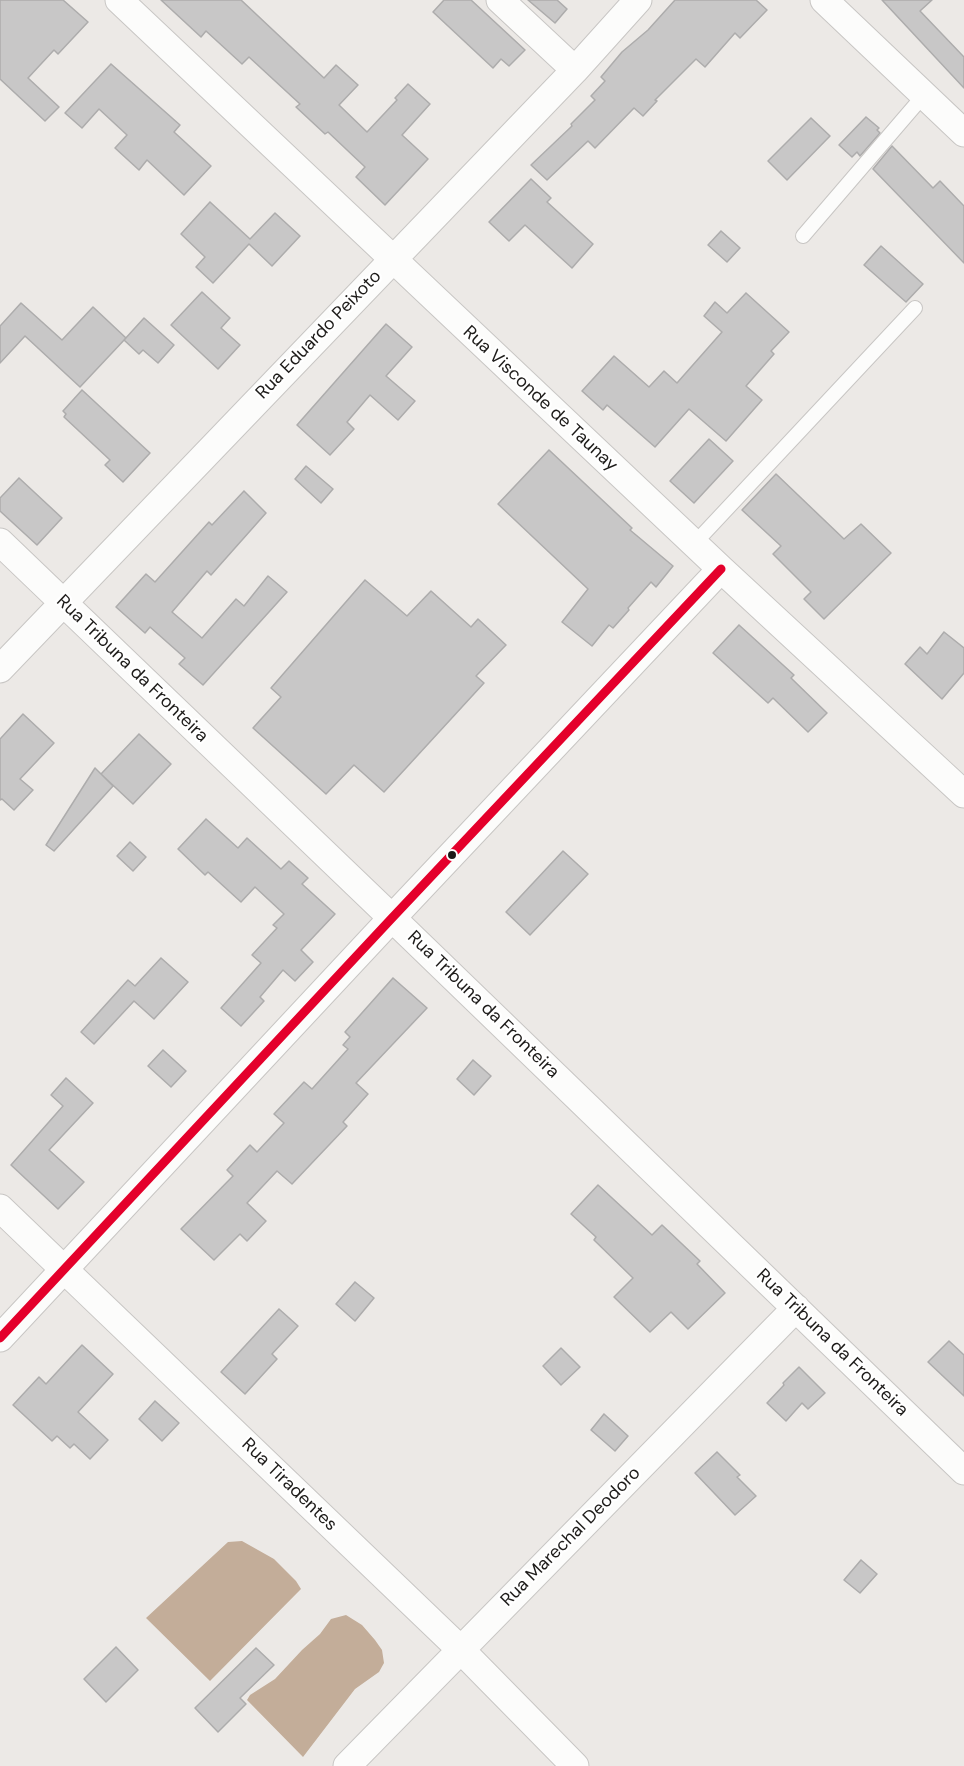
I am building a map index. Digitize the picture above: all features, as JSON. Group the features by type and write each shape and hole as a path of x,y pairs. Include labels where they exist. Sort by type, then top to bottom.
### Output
{"street":[{"name":"Rua Visconde de Taunay","path":"119,0 694,544 964,794"},
{"path":"500,0 575,70"},
{"name":"Rua Eduardo Peixoto","path":"0,669 575,70 638,0"},
{"path":"824,0 964,133"},
{"name":"Rua Tribuna da Fronteira","path":"0,542 964,1471"},
{"path":"0,1338 721,569"},
{"name":"Rua Tiradentes","path":"0,1208 460,1649 575,1766"},
{"name":"Rua Marechal Deodoro","path":"347,1766 796,1308"}],"lane":[{"path":"803,236 924,95"},
{"path":"694,544 915,308"}],"shaded area":[{"path":"242,1541 274,1559 301,1589 210,1681 146,1618 228,1542"},
{"path":"346,1615 362,1625 375,1640 382,1650 384,1663 379,1672 355,1689 303,1757 247,1700 250,1695 275,1679 320,1634 331,1619"}],"building":[{"path":"0,0 63,0 88,22 58,54 54,50 28,78 59,107 45,121 0,79"},
{"path":"161,0 241,0 324,78 336,65 358,85 339,105 367,132 397,100 395,98 408,84 430,104 402,135 428,159 385,205 356,177 365,167 328,132 325,134 296,107 300,104 249,57 242,64 206,31 201,37"},
{"path":"444,0 471,0 525,50 509,66 501,59 493,68 433,12"},
{"path":"528,0 557,0 567,9 555,23"},
{"path":"675,0 756,0 767,10 740,38 735,33 705,67 696,59 655,100 657,101 643,116 634,108 595,148 588,141 547,180 531,165 572,126 571,124 595,100 591,96 605,81 601,77 622,52 648,30"},
{"path":"882,0 932,0 920,11 964,57 964,88"},
{"path":"111,64 180,125 174,132 211,166 184,195 147,160 139,170 115,148 127,135 99,109 82,128 65,113"},
{"path":"866,117 879,128 877,130 880,133 860,156 857,152 852,157 839,145"},
{"path":"811,118 830,136 787,180 768,161"},
{"path":"892,146 933,188 940,181 964,206 964,263 873,169"},
{"path":"531,179 551,198 547,202 593,244 572,268 525,225 509,241 489,222"},
{"path":"210,202 250,239 275,213 300,236 272,266 249,244 213,283 196,267 205,257 181,234"},
{"path":"721,231 740,248 727,262 708,245"},
{"path":"881,246 923,284 906,302 864,265"},
{"path":"202,292 230,318 221,328 240,345 218,369 171,325"},
{"path":"746,293 789,332 771,351 774,354 746,386 762,400 726,441 689,409 655,447 607,405 603,410 582,391 614,356 649,387 664,371 677,383 722,332 704,316 715,302 727,313"},
{"path":"21,303 62,340 93,307 126,338 80,387 25,336 0,363 0,326"},
{"path":"144,318 174,345 158,363 143,350 139,354 124,340"},
{"path":"386,324 412,347 386,376 415,401 398,420 370,395 347,422 354,429 330,455 297,425"},
{"path":"82,390 150,453 123,482 105,465 110,460 64,417 66,414 63,411"},
{"path":"709,439 733,461 694,503 670,481"},
{"path":"549,450 632,528 630,530 673,566 656,587 651,582 613,628 609,625 592,646 562,622 588,589 498,504"},
{"path":"306,466 333,489 321,503 295,479"},
{"path":"776,474 844,539 861,524 891,553 824,619 804,599 811,592 773,554 781,546 742,510"},
{"path":"19,478 62,518 37,545 0,511 0,498"},
{"path":"244,491 266,513 211,575 207,571 172,612 202,638 236,599 244,606 268,576 287,592 203,685 179,664 185,658 150,627 145,633 116,607 146,574 155,582 209,522 212,525"},
{"path":"365,580 407,616 431,591 471,627 478,619 506,645 476,676 484,683 384,792 354,765 326,794 253,728 281,697 271,688"},
{"path":"739,625 794,675 791,678 827,713 808,732 773,698 768,703 713,653"},
{"path":"944,632 964,648 964,673 942,699 905,664 920,647 927,654"},
{"path":"23,714 54,743 20,779 33,790 14,810 2,799 0,800 0,739"},
{"path":"139,734 171,764 133,804 101,774"},
{"path":"95,768 113,786 54,851 46,845"},
{"path":"206,819 238,848 247,838 281,869 289,861 308,878 302,884 335,914 301,950 313,962 295,981 283,970 260,997 264,1001 241,1026 221,1008 261,963 252,955 277,928 273,925 284,914 255,887 241,902 208,872 205,875 178,849"},
{"path":"130,842 146,857 133,871 117,856"},
{"path":"563,851 588,874 530,935 506,912"},
{"path":"161,958 188,982 154,1019 134,1001 94,1044 81,1032 128,980 135,986"},
{"path":"393,978 427,1008 356,1083 368,1094 343,1122 347,1126 292,1184 277,1171 247,1203 266,1221 247,1241 240,1234 214,1260 181,1229 233,1176 227,1170 250,1145 257,1152 284,1123 274,1114 304,1082 312,1089 348,1049 343,1045 350,1037 345,1032"},
{"path":"163,1050 186,1071 171,1087 148,1066"},
{"path":"473,1060 491,1076 474,1095 457,1079"},
{"path":"66,1078 93,1103 49,1150 84,1182 58,1209 11,1165 63,1106 51,1095"},
{"path":"598,1185 652,1235 662,1225 700,1261 697,1264 725,1293 688,1329 671,1312 650,1332 614,1297 633,1278 594,1240 596,1237 571,1214"},
{"path":"355,1282 374,1298 355,1321 336,1304"},
{"path":"279,1309 298,1326 272,1354 277,1359 245,1394 221,1372"},
{"path":"949,1341 964,1355 964,1396 928,1362"},
{"path":"82,1345 113,1374 78,1412 108,1440 90,1459 74,1444 70,1448 57,1436 52,1441 13,1405 39,1377 46,1384"},
{"path":"561,1348 580,1367 561,1385 543,1366"},
{"path":"799,1367 825,1393 808,1409 802,1403 786,1421 767,1403"},
{"path":"155,1401 179,1423 162,1441 139,1419"},
{"path":"604,1414 628,1436 615,1451 591,1430"},
{"path":"717,1452 740,1475 737,1477 756,1496 735,1515 695,1473"},
{"path":"861,1560 877,1574 860,1593 844,1580"},
{"path":"116,1647 138,1670 106,1702 84,1679"},
{"path":"256,1648 274,1665 240,1698 246,1704 218,1732 195,1708"}],"transit line":[{"path":"0,1338 721,569"}]}
